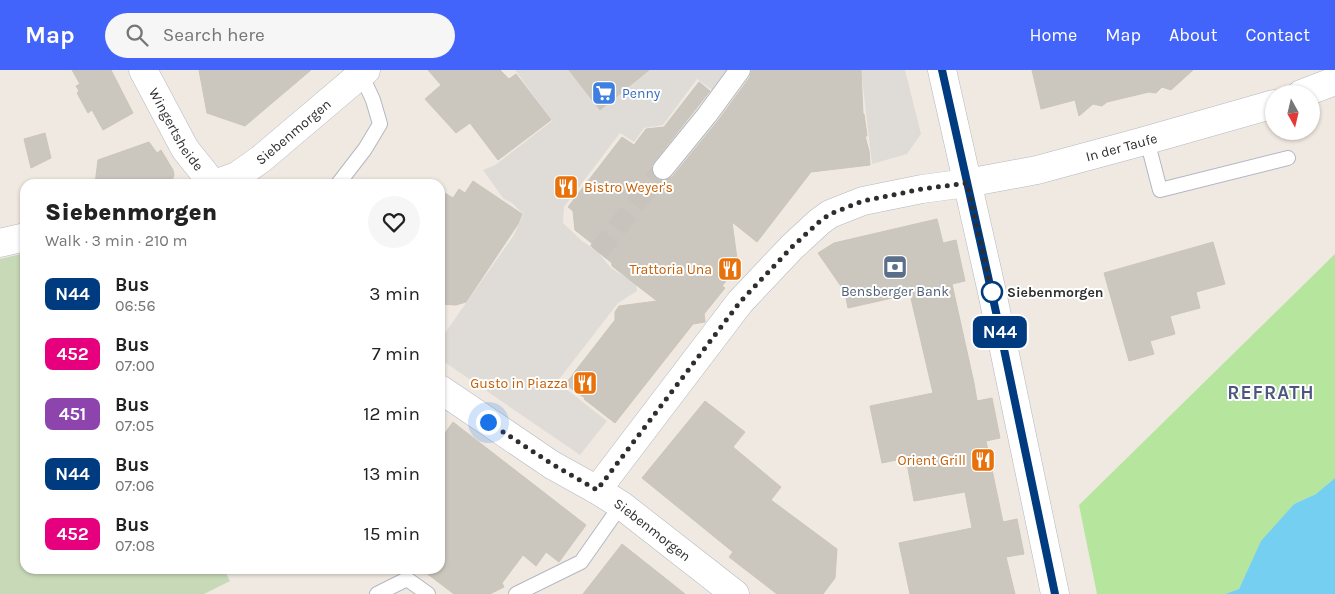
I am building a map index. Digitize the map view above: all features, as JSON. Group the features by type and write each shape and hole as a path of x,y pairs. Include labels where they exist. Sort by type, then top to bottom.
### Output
{"street":[{"name":"Wingertsheide","path":"143,70 185,149 210,179"},
{"path":"663,169 707,115 740,70"},
{"path":"942,70 1029,462 1056,594"},
{"name":"Siebenmorgen","path":"228,179 237,176 261,160 363,72"},
{"path":"1320,87 1335,81"},
{"name":"In der Taufe","path":"597,490 740,302 792,247 834,211 863,201 922,189 1037,170 1265,107"},
{"path":"0,243 20,238"},
{"name":"Siebenmorgen","path":"445,392 552,464 621,505 734,594"}],"lane":[{"path":"342,179 365,149 380,124 363,72"},
{"path":"1147,140 1160,190 1288,158"},
{"path":"516,594 581,562 621,505"},
{"path":"376,594 407,579 428,594"}],"green space":[{"path":"20,254 20,574 226,574 230,581 204,594 0,594 0,259"},
{"path":"1335,254 1335,478 1316,494 1294,504 1262,541 1239,589 1225,594 1097,594 1079,505"}],"shaded area":[{"path":"515,70 569,70 600,110 649,70 726,70 712,90 697,79 663,125 644,128 634,142 620,133 564,207 563,223 582,241 598,252 611,268 636,284 637,291 618,303 557,382 607,421 580,455 445,362 445,333 514,235 523,214 512,203 503,198 483,170 495,165 552,121"},
{"path":"861,70 905,70 921,134 907,154 872,164"}],"water":[{"path":"1335,478 1335,594 1225,594 1239,589 1261,541 1294,504 1316,494"}],"building":[{"path":"72,70 111,70 133,113 103,130 92,110 88,113 77,93 79,91 76,86 80,84"},
{"path":"199,70 311,70 245,126 207,113"},
{"path":"428,70 500,70 509,79 516,74 551,120 498,160 470,123 456,133 425,99 441,85"},
{"name":"Penny","path":"569,70 649,70 600,110"},
{"path":"752,70 861,70 863,114 867,136 865,136 870,165 811,172 757,242 732,222 738,266 722,286 725,288 704,314 705,322 693,324 615,423 565,384 615,320 615,312 619,306 657,301 612,266 612,263 592,247 594,245 575,230 573,211 568,207 622,137 634,145 646,129 664,127 699,82 710,91 651,167 652,173 661,181 672,177 717,122 750,77"},
{"path":"1032,70 1193,70 1171,90 1162,87 1156,93 1149,92 1107,102 1102,106 1093,104 1079,116 1075,100 1041,109"},
{"path":"45,133 51,158 31,168 24,139"},
{"path":"149,142 157,153 161,150 174,175 173,179 96,179 98,160"},
{"path":"473,181 522,214 518,224 466,302 456,305 445,304 445,193 453,198 459,189 465,193"},
{"path":"937,219 943,243 956,240 965,281 952,284 977,401 992,398 1000,438 986,441 1003,522 1017,519 1024,554 1006,557 1015,594 910,594 899,543 972,528 965,492 914,501 906,458 882,463 870,406 933,393 910,294 848,308 845,292 818,253 834,243"},
{"path":"1213,242 1225,284 1196,292 1200,308 1170,316 1175,334 1150,341 1154,354 1129,361 1104,273"},
{"path":"705,401 745,432 733,447 781,487 771,500 837,549 835,578 823,594 777,594 729,557 733,552 642,478"},
{"path":"453,422 586,525 559,562 546,552 536,566 523,555 502,583 504,587 490,594 454,594 428,574 445,574 445,433"},
{"path":"622,544 665,578 685,594 583,594"}],"tunnel":[{"path":"598,252 663,169"}],"bus line":[{"name":"N44","path":"942,70 1029,462 1055,594"}],"place":[{"name":"Penny","path":"604,93"},
{"name":"Bistro Weyer's","path":"566,187"},
{"name":"Bensberger Bank","path":"895,267"},
{"name":"Trattoria Una","path":"730,269"},
{"name":"Siebenmorgen","path":"992,292"},
{"name":"Gusto in Piazza","path":"585,383"},
{"name":"Orient Grill","path":"983,460"}],"district":[{"name":"REFRATH","path":"1271,393"}],"route":[{"path":"488,422 552,464 597,490 740,302 773,266 819,222 830,214 863,201 922,189 967,183 992,292"}]}
